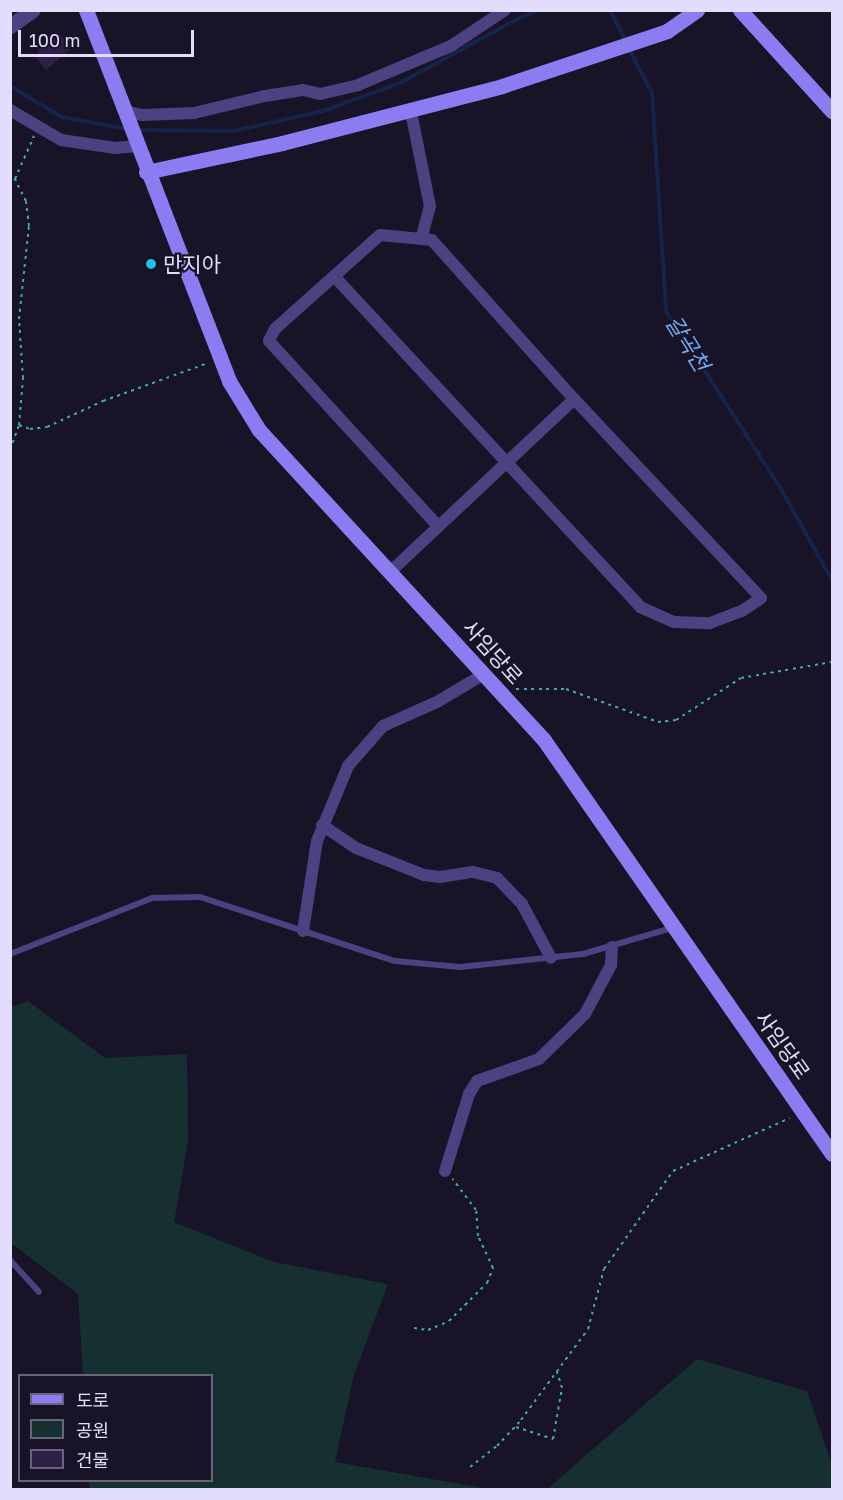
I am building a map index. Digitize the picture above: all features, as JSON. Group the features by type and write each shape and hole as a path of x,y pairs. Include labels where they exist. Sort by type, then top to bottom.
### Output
{"main road":[{"path":"86,10 126,115"},
{"path":"146,172 411,112 594,56 667,31 697,10"},
{"path":"740,10 832,111"},
{"name":"사임당로","path":"126,115 146,172 220,358 259,430 544,740 832,1154"}],"street":[{"path":"10,26 33,10"},
{"path":"126,115 194,113 274,94 303,90 320,94 358,85 451,46 505,10"},
{"path":"10,110 37,129 61,140 115,148 137,146"},
{"path":"411,112 430,206 421,239"},
{"path":"334,276 505,464 640,607 674,622 710,623 742,611 761,598 574,399 432,240 380,235 275,328 269,341 438,526"},
{"path":"390,572 574,399"},
{"path":"303,931 322,825 348,766 383,726 437,702 484,674"},
{"path":"322,825 356,848 424,875 440,877 473,872 497,878 522,904 551,958"},
{"path":"445,1171 469,1094 477,1081 539,1059 585,1014 611,964 612,947"}],"lane":[{"path":"10,954 152,898 200,897 395,961 460,967 551,958 612,947 676,927"},
{"path":"10,1260 39,1292"}],"path":[{"path":"10,450 20,425 23,378 19,319 29,226 26,201 15,179 37,129"},
{"path":"20,425 30,429 47,427 103,400 220,358"},
{"path":"10,557 10,589"},
{"path":"501,692 566,689 658,722 676,720 741,678 832,662"},
{"path":"470,1467 515,1426 588,1329 603,1269 673,1171 804,1112"},
{"path":"414,1328 428,1330 449,1321 481,1290 494,1269 478,1236 476,1210 445,1171"},
{"path":"515,1426 553,1439 562,1388 557,1372"}],"green space":[{"path":"28,1001 105,1058 187,1054 188,1141 174,1222 274,1262 388,1284 354,1375 335,1462 489,1489 90,1489 89,1482 213,1482 213,1374 83,1374 78,1294 11,1243 11,1007"},
{"path":"697,1359 807,1391 832,1465 832,1489 547,1489"}],"building":[{"path":"57,31 72,48 46,70 37,59 38,48"}],"waterway":[{"path":"136,130 233,131 323,111 400,83 519,18 540,10"},
{"name":"갈곡천","path":"610,10 626,42"},
{"name":"갈곡천","path":"629,49 652,93 666,311 781,489 832,580"},
{"path":"10,86 62,117 126,129"}],"place":[{"name":"만지아","path":"151,264"}]}
